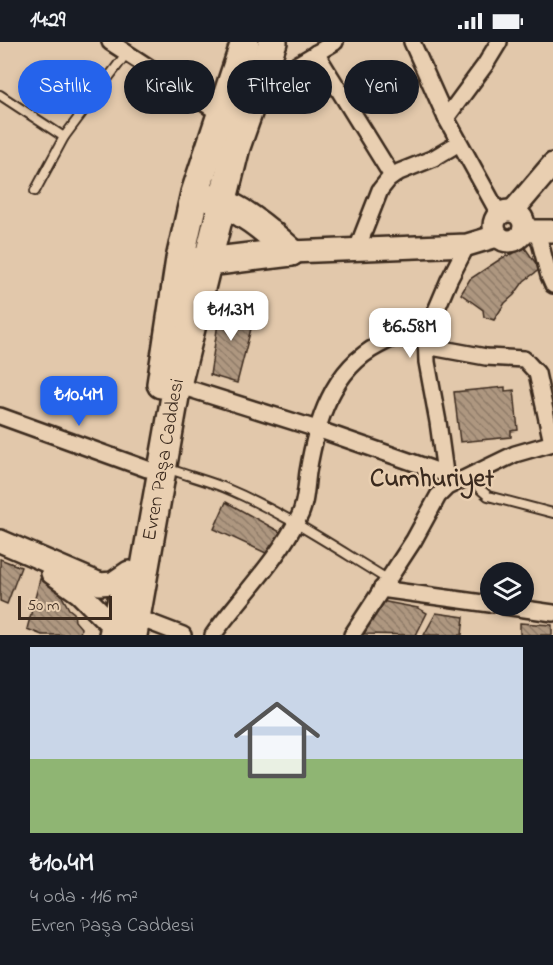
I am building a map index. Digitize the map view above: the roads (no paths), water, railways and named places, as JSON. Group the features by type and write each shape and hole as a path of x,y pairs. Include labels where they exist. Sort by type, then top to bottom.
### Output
{"highway":[{"name":"Evren Paşa Caddesi","path":"124,629 155,468 180,259 195,193 245,42"},
{"name":"Evren Paşa Caddesi","path":"267,60 273,42"},
{"name":"Evren Paşa Caddesi","path":"124,629 129,572 236,147 248,114"},
{"path":"195,193 222,201 265,228 291,252"},
{"path":"180,259 208,262 291,252"}],"street":[{"path":"304,60 335,42"},
{"path":"412,42 459,143 506,212 521,217 538,231 553,285"},
{"path":"446,118 499,42"},
{"path":"118,46 221,114"},
{"path":"316,53 392,176"},
{"path":"357,249 381,190 392,176 434,158 459,143"},
{"path":"538,231 515,240 502,240 497,236 494,227 496,217 506,212 553,164"},
{"path":"291,252 467,245 497,236"},
{"path":"352,635 414,540 446,481 427,362 426,340 449,280 467,245"},
{"path":"177,385 317,429 446,481 473,473 515,454 552,443 537,373 524,359 486,357 426,340 412,331 400,334 368,350 343,374 325,403 317,429 312,448 301,513 286,542 213,635"},
{"path":"0,416 155,468"},
{"path":"0,541 100,584 113,583 129,572"},
{"path":"0,549 56,575 124,629 183,635"},
{"path":"384,584 480,602"},
{"path":"534,610 553,613"}],"lane":[{"path":"35,191 118,46"},
{"path":"0,95 64,138"},
{"path":"155,468 223,487 296,523 384,584"},
{"path":"473,473 479,488 488,496 553,513"}],"district":[{"name":"Cumhuriyet","path":"432,480"}]}
